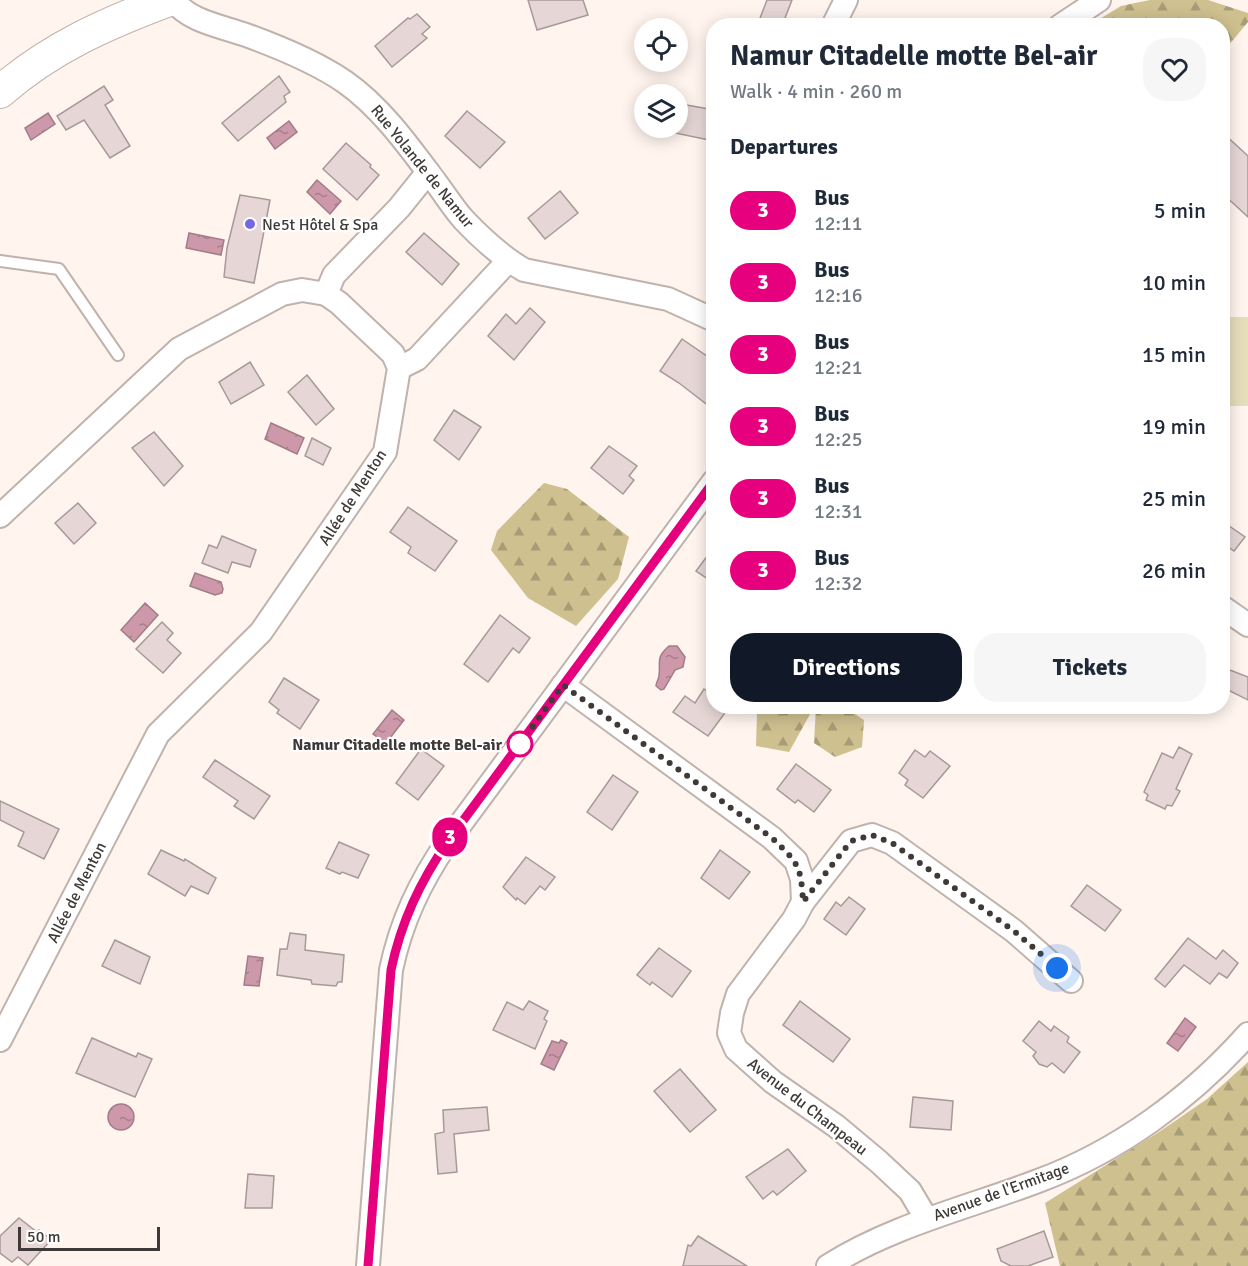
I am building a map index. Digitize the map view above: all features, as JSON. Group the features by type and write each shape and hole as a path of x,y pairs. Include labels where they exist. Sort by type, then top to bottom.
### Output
{"main road":[{"path":"0,92 68,43 122,17 171,0"}],"street":[{"name":"Rue Yolande de Namur","path":"171,0 191,16 248,36 315,65 345,81 376,108 464,220 508,261 524,270 668,299 706,316"},
{"path":"837,18 846,0"},
{"path":"1072,18 1099,0"},
{"path":"326,294 334,275 399,208 428,172"},
{"path":"0,516 179,349 282,294 302,290 326,294 339,303 393,354 399,369 417,359 508,261"},
{"name":"Allée de Menton","path":"0,1040 158,734 261,632 385,453 399,369"},
{"path":"368,1266 390,979 404,922 416,894 437,856 706,492"},
{"path":"1230,613 1248,625"},
{"path":"563,685 772,838 796,861 802,879 803,902"},
{"name":"Avenue du Champeau","path":"926,1218 910,1191 879,1162 836,1126 773,1082 736,1049 729,1032 738,994 794,919 803,902 851,841 872,835 892,843 1014,931 1071,981"},
{"name":"Avenue de l'Ermitage","path":"828,1266 853,1250 926,1218 1040,1181 1125,1139 1185,1096 1221,1065 1248,1034"}],"lane":[{"path":"0,261 59,269 117,356"}],"shaded area":[{"path":"1230,317 1248,317 1248,406 1230,406"}],"green space":[{"path":"1150,0 1208,0 1248,13 1248,22 1230,44 1230,18 1101,18 1121,6"},
{"path":"544,483 567,489 629,537 618,579 576,626 528,598 491,550 497,531"},
{"path":"757,714 810,714 789,752 756,746"},
{"path":"816,714 855,714 864,720 862,747 835,757 814,743"},
{"path":"1248,1062 1248,1266 1060,1266 1045,1203 1159,1132 1207,1099"}],"water":[{"path":"48,113 55,124 31,140 25,128"},
{"path":"289,121 297,132 275,149 267,138"},
{"path":"317,180 341,201 330,214 307,192"},
{"path":"189,233 224,240 221,255 186,248"},
{"path":"271,423 304,438 297,454 265,439"},
{"path":"195,573 221,582 222,593 215,595 190,586"},
{"path":"145,603 158,615 134,642 121,630"},
{"path":"669,646 677,646 685,657 683,667 675,670 664,689 661,690 656,686 660,660"},
{"path":"392,710 404,720 386,743 373,734"},
{"path":"248,956 263,958 259,986 244,985"},
{"path":"1185,1018 1196,1027 1178,1051 1167,1043"},
{"path":"561,1040 567,1043 554,1070 541,1064 552,1041 559,1043"},
{"path":"121,1104 130,1108 134,1117 130,1126 121,1130 112,1126 108,1117 112,1108"}],"building":[{"path":"528,0 583,0 588,15 537,30"},
{"path":"767,0 792,0 785,18 760,18"},
{"path":"417,14 430,27 422,34 427,38 392,67 375,46 408,18"},
{"path":"279,76 290,92 284,96 286,102 238,141 222,123"},
{"path":"104,86 113,100 105,105 130,146 110,158 84,120 66,130 57,116"},
{"path":"688,105 706,109 706,139 688,136"},
{"path":"467,111 505,142 480,168 445,136"},
{"path":"1230,139 1248,156 1248,217 1230,200"},
{"path":"346,143 379,175 357,200 323,169"},
{"path":"560,191 578,213 545,239 528,218"},
{"name":"Ne5t Hôtel & Spa","path":"240,195 270,200 254,283 224,277 227,248"},
{"path":"424,233 459,264 442,285 406,252"},
{"path":"530,308 545,322 514,360 488,336 506,314 516,324"},
{"path":"682,339 706,356 706,404 679,383 660,371"},
{"path":"250,362 264,385 231,404 219,382"},
{"path":"307,375 334,409 316,425 288,392"},
{"path":"454,410 481,427 459,460 434,440"},
{"path":"154,432 183,466 164,486 132,448"},
{"path":"312,438 331,448 323,465 305,456"},
{"path":"609,446 637,466 629,476 634,480 623,494 591,468"},
{"path":"78,503 96,523 74,544 55,523"},
{"path":"408,507 457,541 435,571 408,553 411,547 390,532"},
{"path":"1230,527 1245,537 1234,551 1230,548"},
{"path":"222,536 256,550 250,567 232,562 228,573 202,563 209,545 217,548"},
{"path":"706,558 706,578 696,571"},
{"path":"500,615 530,638 519,653 513,648 488,682 464,664"},
{"path":"162,622 173,633 167,640 181,653 163,673 136,649"},
{"path":"1230,670 1248,677 1248,700 1230,691"},
{"path":"284,678 319,700 300,729 277,713 279,710 269,702"},
{"path":"704,689 706,690 706,714 724,714 708,736 673,712 685,696 695,703"},
{"path":"1179,747 1192,754 1176,789 1180,791 1172,806 1167,805 1165,809 1146,800 1148,795 1144,792 1162,753 1173,758"},
{"path":"421,749 444,766 418,800 396,783"},
{"path":"915,750 925,757 930,751 950,766 923,798 905,785 908,780 899,773"},
{"path":"215,760 270,796 254,819 234,806 238,801 203,777"},
{"path":"796,764 831,790 814,812 798,800 795,803 777,789"},
{"path":"613,775 638,792 612,830 587,812"},
{"path":"0,801 59,829 44,859 18,846 24,832 0,820"},
{"path":"339,842 369,855 358,878 326,868"},
{"path":"161,850 184,861 185,859 216,878 208,894 191,886 185,896 148,874"},
{"path":"720,850 750,872 729,899 701,878"},
{"path":"526,857 555,877 545,890 540,886 525,904 517,898 516,900 503,887"},
{"path":"1087,885 1121,910 1105,931 1071,906"},
{"path":"849,897 865,909 846,935 824,919 836,902 841,906"},
{"path":"290,933 306,935 305,950 344,955 342,982 338,982 336,986 312,984 311,980 277,975 280,949 287,949"},
{"path":"1188,938 1216,959 1223,950 1238,963 1227,978 1219,973 1210,984 1184,965 1165,987 1155,979"},
{"path":"115,940 150,957 140,984 102,966"},
{"path":"659,948 691,971 672,997 652,982 650,985 637,975"},
{"path":"529,1001 548,1011 544,1019 547,1021 535,1049 493,1030 507,1002 523,1010"},
{"path":"800,1001 850,1039 833,1062 783,1025"},
{"path":"1039,1021 1051,1031 1054,1026 1069,1037 1067,1042 1080,1052 1064,1073 1052,1063 1047,1067 1039,1064 1033,1056 1036,1052 1023,1041"},
{"path":"92,1038 136,1057 138,1053 152,1059 135,1097 76,1073"},
{"path":"680,1069 716,1110 690,1132 654,1091"},
{"path":"913,1097 953,1101 951,1130 910,1127"},
{"path":"487,1107 489,1130 454,1134 457,1172 438,1174 435,1134 444,1132 443,1110"},
{"path":"788,1149 806,1171 777,1195 773,1191 763,1199 746,1177"},
{"path":"248,1174 274,1176 272,1208 245,1208"},
{"path":"19,1218 51,1240 28,1265 18,1257 12,1262 0,1253 0,1236"},
{"path":"1044,1231 1053,1257 1028,1266 1011,1266 1001,1261 997,1249"},
{"path":"698,1236 747,1266 683,1266 688,1245 691,1246"}],"bus line":[{"name":"3","path":"368,1266 391,970 398,939 410,905 429,869 448,841 706,492"}],"place":[{"name":"Ne5t Hôtel & Spa","path":"250,224"},
{"name":"Namur Citadelle motte Bel-air","path":"520,744"}],"route":[{"path":"520,744 563,685 772,838 796,861 802,879 803,902 851,841 872,835 892,843 1014,931 1057,968"}]}
